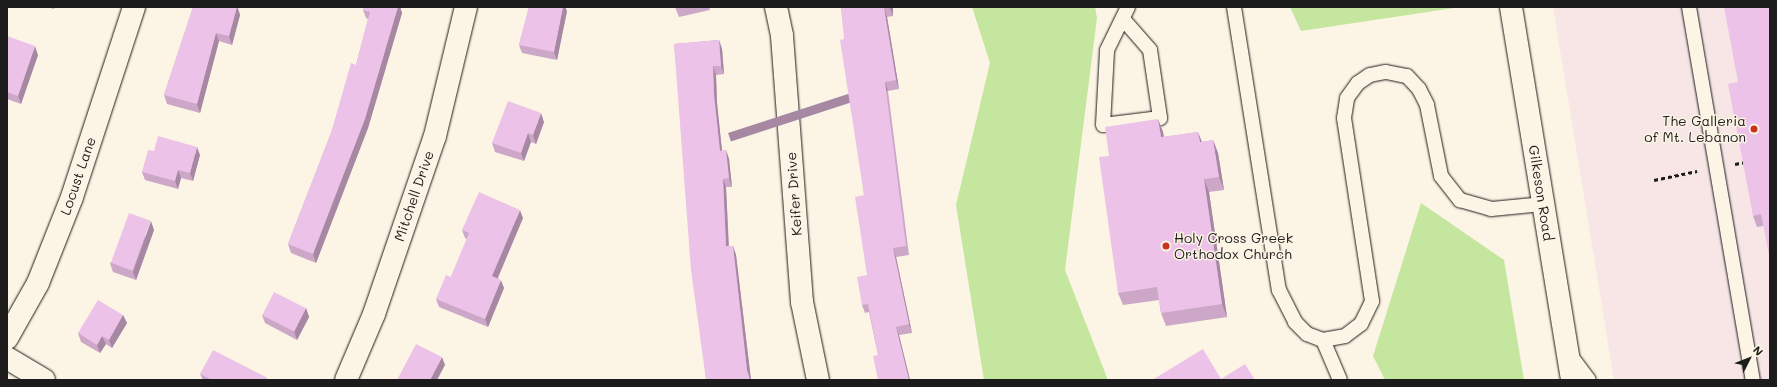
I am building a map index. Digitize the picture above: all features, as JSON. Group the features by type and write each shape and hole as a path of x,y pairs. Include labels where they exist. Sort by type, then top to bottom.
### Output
{"street":[{"name":"Locust Lane","path":"7,338 38,283 72,197 134,7"},
{"name":"Mitchell Drive","path":"346,380 374,314 435,136 466,7"},
{"name":"Keifer Drive","path":"776,7 782,36 802,302 818,380"},
{"name":"Gilkeson Road","path":"1510,7 1572,380"},
{"path":"7,358 44,380"}],"lane":[{"path":"1234,7 1279,290 1295,322 1307,334 1324,340 1345,336 1361,324 1372,301 1344,118 1348,98 1358,83 1370,75 1386,72 1407,76 1419,89 1427,105 1441,176 1460,200 1491,209 1543,204"},
{"path":"1689,7 1753,380"},
{"path":"1126,13 1150,50 1160,118 1103,126 1107,50 1126,13"},
{"path":"1324,340 1340,380"},
{"path":"1567,352 1589,380"}],"shaded area":[{"path":"1553,7 1770,7 1770,380 1614,380"}],"green space":[{"path":"972,7 1095,7 1097,18 1065,270 1108,380 984,380 956,205 990,63"},
{"path":"1290,7 1454,7 1454,8 1301,31"},
{"path":"1421,203 1504,260 1524,380 1385,380 1373,356"}],"building":[{"path":"193,7 237,7 229,36 216,33 197,104 164,95"},
{"path":"363,7 398,7 365,119 313,254 288,244 331,133 351,63 356,65 370,12 363,10"},
{"path":"529,7 563,7 554,52 519,45"},
{"path":"841,7 890,7 884,8 896,80 885,82 906,246 893,248 909,324 896,327 909,380 878,380 873,356 878,355 868,304 862,305 857,277 867,275 855,197 864,195 840,40 844,39"},
{"name":"The Galleria of Mt. Lebanon","path":"1724,7 1770,7 1770,260 1761,214 1753,216 1728,84 1738,82"},
{"path":"7,36 35,46 18,96 7,92"},
{"path":"719,40 721,66 713,66 714,95 720,151 726,150 729,178 723,179 726,246 733,246 747,370 750,380 706,380 691,270 674,44"},
{"path":"508,101 541,113 533,135 528,133 521,153 492,143"},
{"name":"Holy Cross Greek Orthodox Church","path":"1158,119 1161,137 1198,132 1200,142 1213,140 1219,177 1204,179 1222,304 1161,313 1157,287 1118,293 1099,157 1109,156 1105,127"},
{"path":"158,136 197,147 190,173 178,170 175,181 142,172 148,150 154,151"},
{"path":"479,192 520,210 492,276 501,280 485,319 436,299 446,275 451,277 469,233 462,230"},
{"path":"129,213 151,221 132,271 111,263"},
{"path":"274,292 306,308 294,332 262,315"},
{"path":"98,300 123,315 109,340 102,336 97,345 78,333"},
{"path":"416,344 442,357 430,380 397,380"},
{"path":"1203,349 1221,379 1245,364 1255,380 1152,380"},
{"path":"213,350 266,377 265,380 212,380 200,374"}],"place":[{"name":"The Galleria of Mt. Lebanon","path":"1754,129"},
{"name":"Holy Cross Greek Orthodox Church","path":"1166,246"}]}
